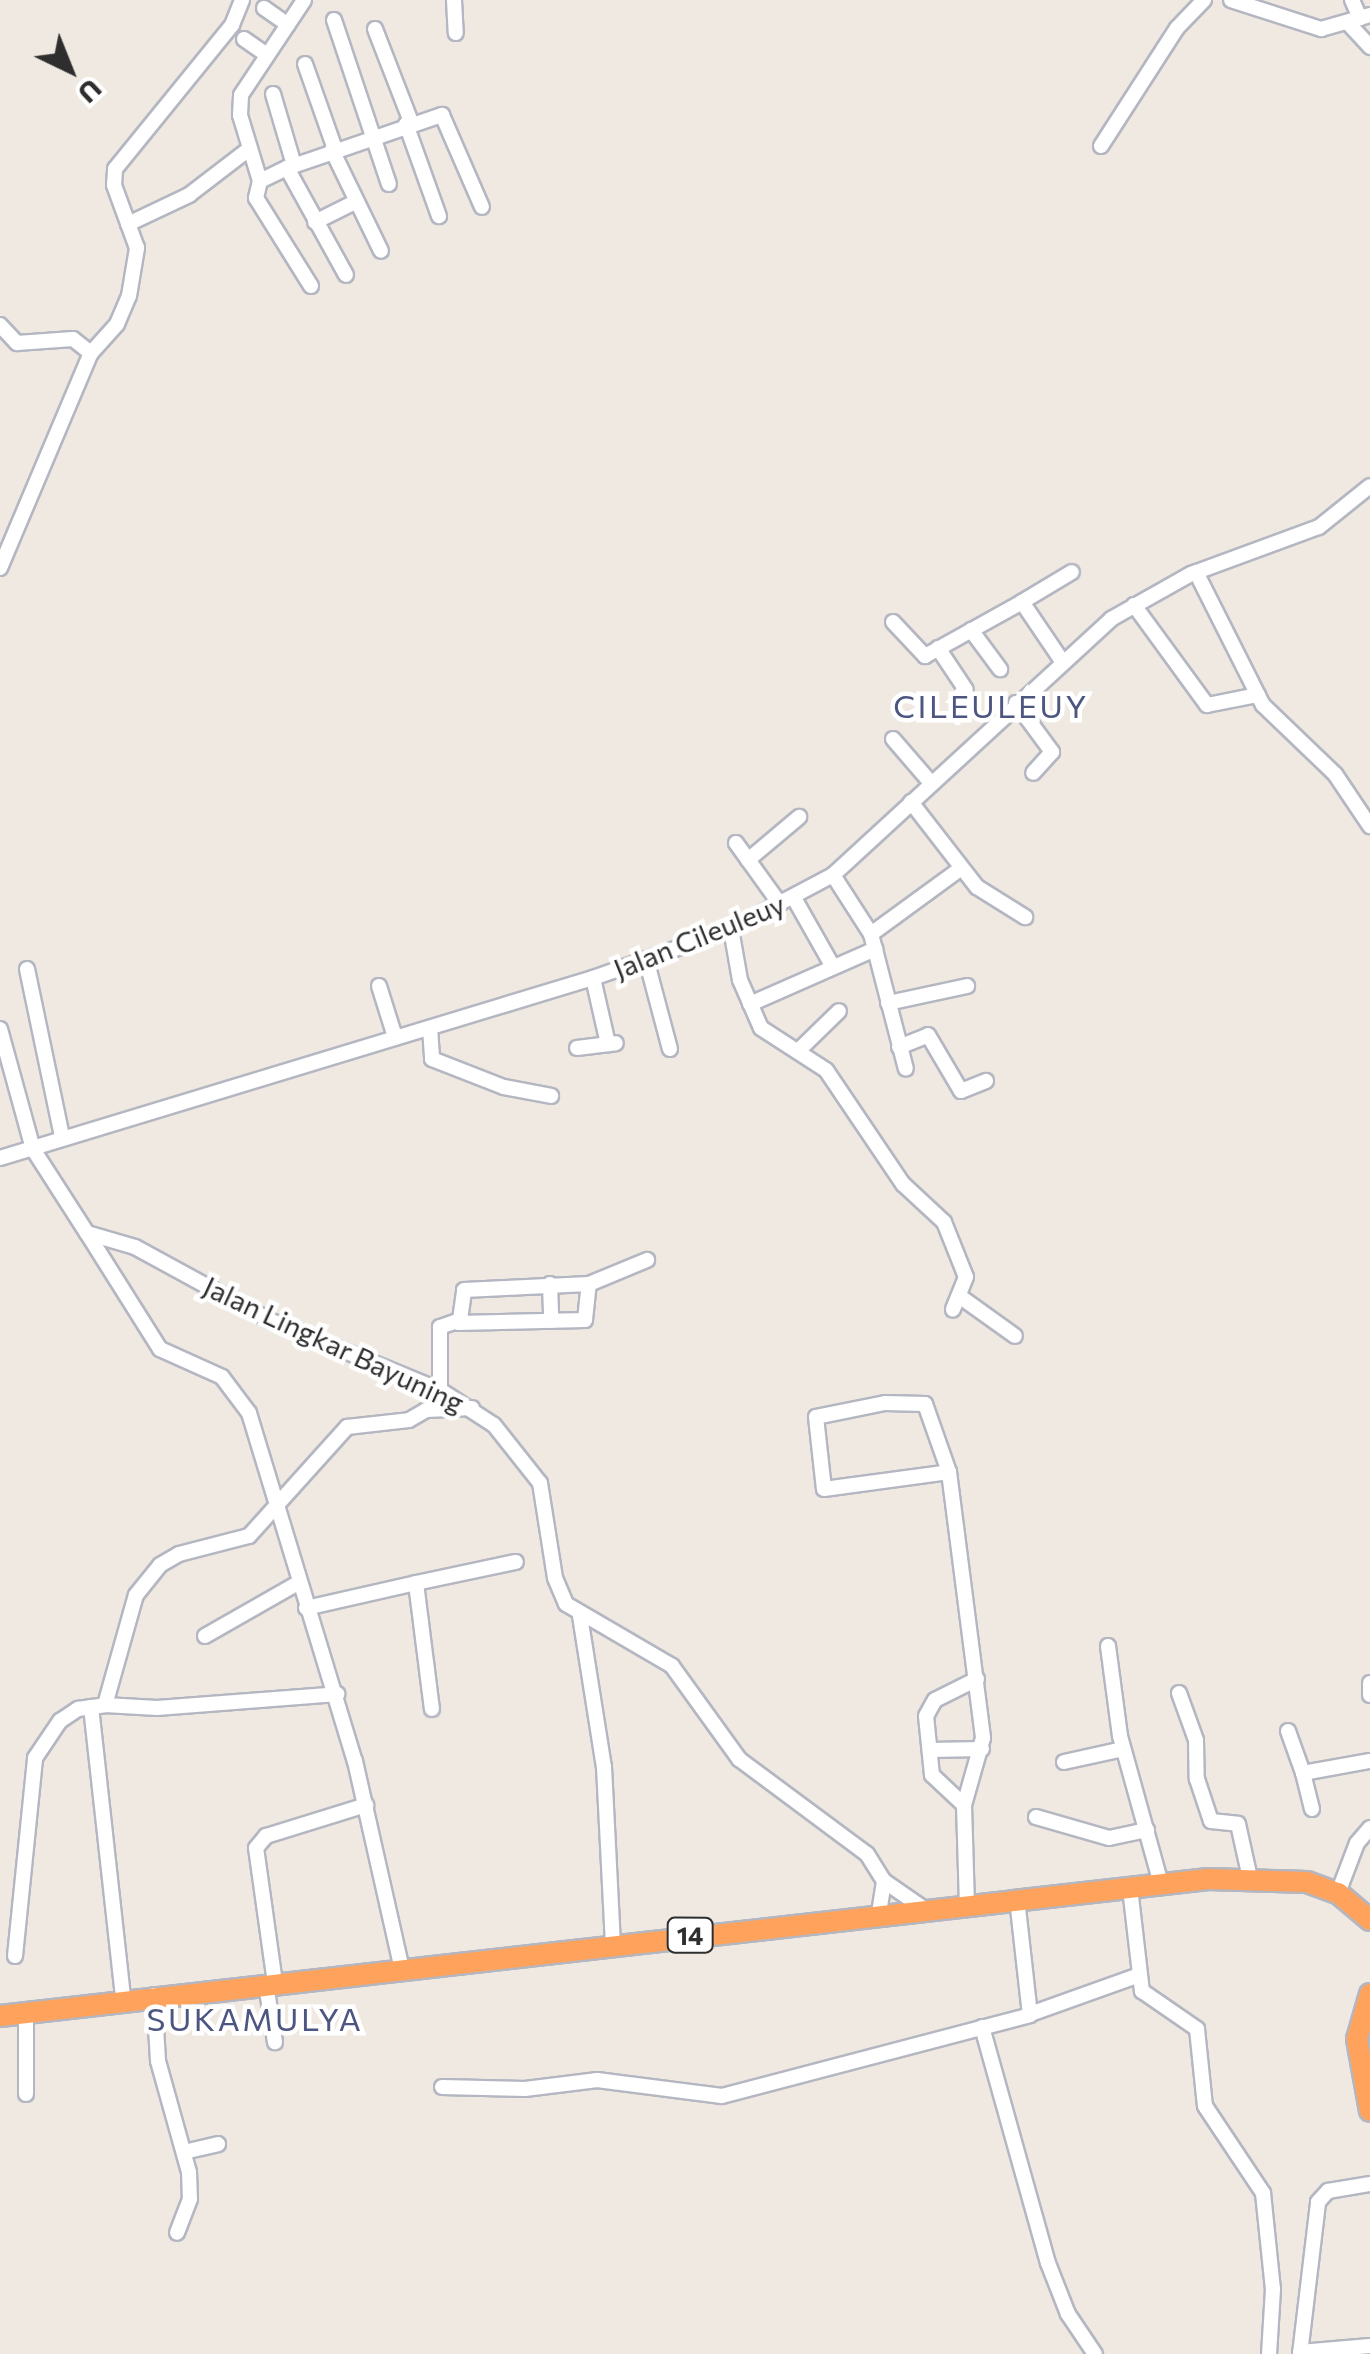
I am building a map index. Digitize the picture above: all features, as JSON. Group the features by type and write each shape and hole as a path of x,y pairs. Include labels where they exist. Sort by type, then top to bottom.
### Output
{"highway":[{"name":"14","path":"0,2016 154,1995 1161,1884 1250,1878 1307,1882 1338,1893 1370,1920"},
{"path":"1370,1994 1357,2051 1370,2112"}],"street":[{"path":"0,568 92,353 116,324 129,296 137,248 116,169 232,25 242,0"},
{"path":"304,0 239,104 260,181 256,198 312,286"},
{"path":"454,0 456,33"},
{"path":"1101,146 1176,28 1204,0"},
{"path":"1231,0 1321,29 1358,21"},
{"path":"1352,0 1370,47"},
{"path":"264,8 288,25"},
{"path":"334,20 389,184"},
{"path":"1347,47 1358,21"},
{"path":"375,29 439,216"},
{"path":"244,39 267,55"},
{"path":"305,64 353,203 381,251"},
{"path":"273,94 290,166 315,222 346,275"},
{"path":"260,181 333,149 408,123 446,117 482,207"},
{"path":"128,224 189,195 249,149"},
{"path":"315,222 353,203"},
{"path":"0,325 17,343 73,339 92,353"},
{"name":"Jalan Cileuleuy","path":"0,1158 394,1034 430,1028 593,978 731,929 832,875 1062,661 1134,605 1196,572 1319,527 1370,486"},
{"path":"892,622 919,654 938,648 1072,572"},
{"path":"1196,572 1258,695 1335,774 1370,826"},
{"path":"1022,602 1062,661"},
{"path":"1134,605 1207,705 1258,695"},
{"path":"971,630 1000,669"},
{"path":"938,648 966,690"},
{"path":"1016,703 1052,752 1034,772"},
{"path":"893,739 931,783"},
{"path":"911,802 960,868 995,904 1025,917"},
{"path":"748,860 799,817"},
{"path":"736,843 788,901 834,968"},
{"path":"750,1004 834,968 873,942 960,868"},
{"path":"832,875 873,942 906,1069"},
{"path":"731,929 750,1004 766,1033 826,1070 903,1184 939,1213 964,1266 958,1304 1016,1336"},
{"path":"646,959 670,1049"},
{"path":"27,969 62,1136"},
{"path":"577,1048 612,1043 593,978"},
{"path":"379,986 394,1034"},
{"path":"888,1002 967,986"},
{"path":"798,1052 839,1010"},
{"path":"430,1028 432,1060 504,1087 551,1096"},
{"path":"1,1035 33,1149 160,1348 236,1390 337,1694 402,1970"},
{"path":"899,1047 928,1035 961,1091 986,1080"},
{"name":"Jalan Lingkar Bayuning","path":"86,1234 135,1247 269,1320 440,1390 473,1408 520,1452 540,1483 556,1578 566,1604 580,1616"},
{"path":"458,1323 460,1295 470,1287 589,1284 647,1260"},
{"path":"550,1284 551,1321"},
{"path":"440,1390 440,1327 588,1318 589,1284"},
{"path":"949,1472 824,1488 816,1417 885,1404 925,1404 949,1472 977,1678 982,1749 964,1806 967,1904"},
{"path":"123,1999 98,1706 136,1595 160,1566 179,1554 242,1541 347,1427 409,1420 426,1410 473,1408"},
{"path":"306,1608 516,1562"},
{"path":"205,1636 298,1583"},
{"path":"416,1583 432,1709"},
{"path":"580,1616 672,1666 739,1759 866,1854 884,1881 923,1908"},
{"path":"580,1616 603,1753 613,1944"},
{"path":"1108,1646 1123,1749 1161,1884"},
{"path":"964,1806 935,1782 929,1707 977,1678"},
{"path":"1370,1683 1370,1695"},
{"path":"1179,1692 1196,1740 1197,1779 1211,1822 1238,1824 1250,1878"},
{"path":"15,1956 35,1758 60,1721 98,1706 157,1708 337,1694"},
{"path":"1288,1731 1312,1809"},
{"path":"930,1750 982,1749"},
{"path":"1064,1762 1123,1749"},
{"path":"1303,1773 1370,1761"},
{"path":"274,2042 256,1848 266,1836 366,1805"},
{"path":"1036,1817 1110,1838 1147,1830"},
{"path":"1338,1893 1356,1843 1370,1828"},
{"path":"878,1913 884,1881"},
{"path":"1130,1888 1139,1974 1146,1996 1197,2029 1205,2106 1264,2193 1272,2279 1269,2354"},
{"path":"1017,1899 1033,2013"},
{"path":"442,2087 525,2089 597,2080 722,2096 1033,2013 1139,1974"},
{"path":"154,1995 158,2062 184,2152 190,2199 177,2233"},
{"path":"26,2011 26,2094"},
{"path":"982,2027 1048,2263 1068,2314 1096,2354"},
{"path":"184,2152 218,2144"},
{"path":"1370,2184 1328,2191 1318,2202 1300,2353 1370,2346"}],"district":[{"name":"CILEULEUY","path":"991,705"},
{"name":"SUKAMULYA","path":"255,2018"}]}
